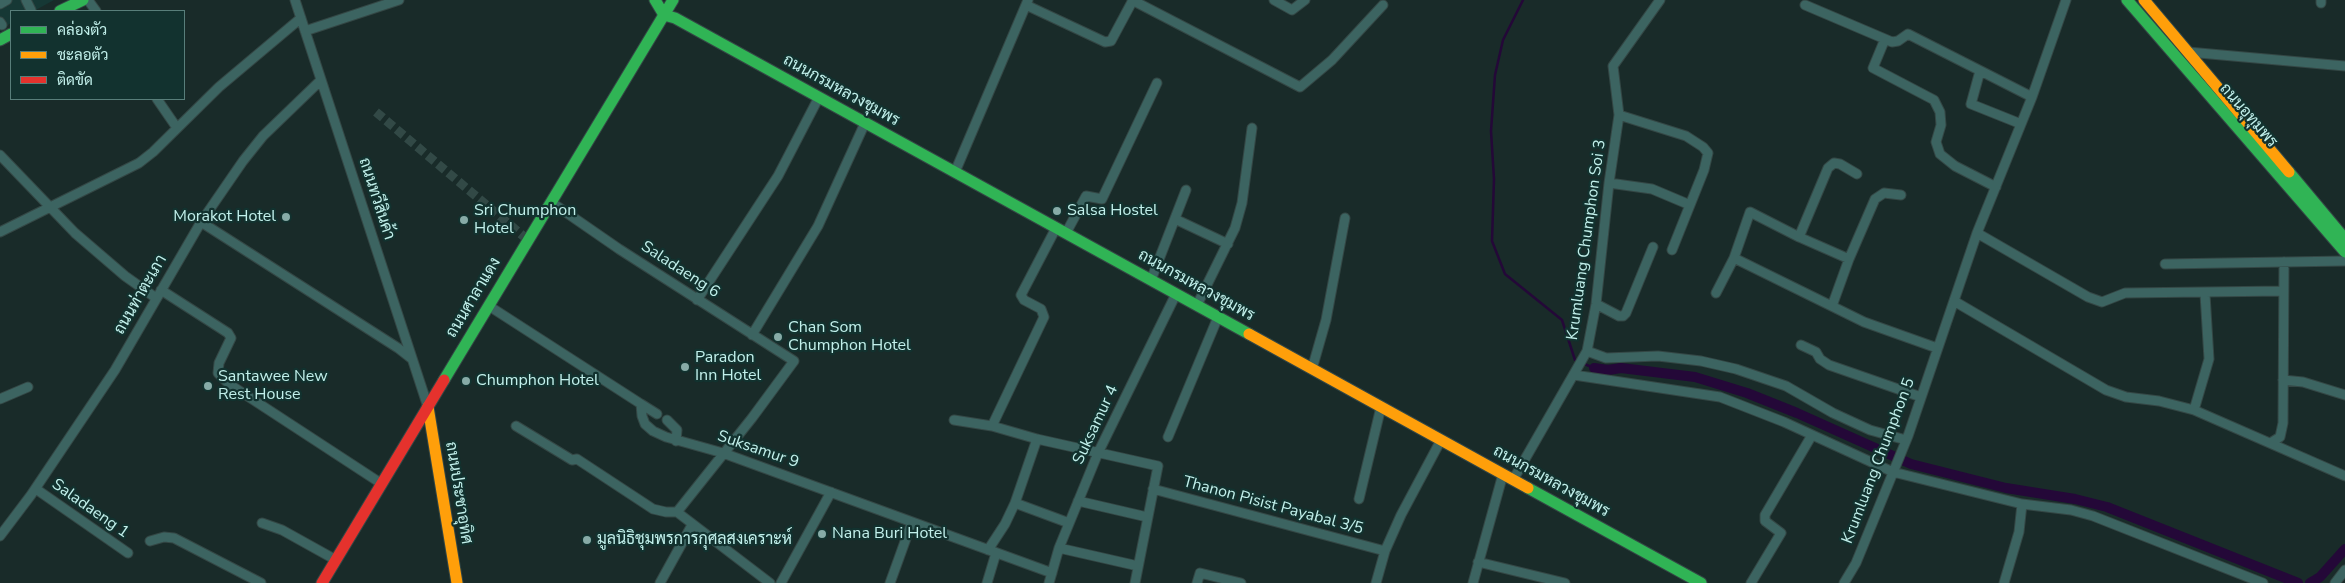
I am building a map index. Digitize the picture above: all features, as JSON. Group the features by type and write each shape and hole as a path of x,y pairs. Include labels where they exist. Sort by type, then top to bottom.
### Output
{"street":[{"path":"0,4 8,0"},
{"path":"26,0 31,10"},
{"path":"62,10 83,0"},
{"name":"ถนนทวีสินค้า","path":"295,0 428,407"},
{"path":"305,31 399,0"},
{"path":"655,0 669,16"},
{"path":"954,172 1027,2 1105,42 1111,42 1133,0 1300,87 1332,60 1384,5"},
{"path":"1274,0 1292,10 1305,0"},
{"name":"Krumluang Chumphon Soi 3","path":"1473,583 1478,562 1508,477 1575,374 1586,353 1596,304 1609,182 1620,115 1612,73 1613,66 1660,0"},
{"name":"Krumluang Chumphon 5","path":"1844,583 1856,563 1906,441 1977,233 2032,97 2066,0"},
{"name":"ถนนอุทุมพร","path":"2128,0 2345,252"},
{"name":"ถนนอุทุมพร","path":"2144,0 2345,239"},
{"name":"ถนนศาลาแดง","path":"322,583 551,202 669,16 670,1"},
{"path":"1805,5 1892,42 1898,41 1908,34 2032,97"},
{"name":"ถนนกรมหลวงชุมพร","path":"669,16 1701,583"},
{"path":"1,230 139,163 220,87 301,18"},
{"path":"1886,39 1873,68 1934,100 1940,112 1941,125 1936,142 1940,154 1955,166 1996,187"},
{"path":"2188,52 2345,66"},
{"path":"1980,71 1971,104 2021,124"},
{"name":"ถนนท่าตะเภา","path":"0,536 36,489 115,370 201,222 252,148 321,80"},
{"path":"992,426 1044,317 1041,309 1024,300 1021,295 1061,231 1086,196 1102,199 1157,83"},
{"path":"697,300 778,176 819,97"},
{"path":"158,100 177,128"},
{"path":"1620,115 1686,136 1703,147 1708,153 1704,170 1672,250"},
{"path":"752,335 818,226 865,123"},
{"path":"1197,305 1235,228 1242,203 1252,128"},
{"path":"0,155 75,233 125,276 156,298"},
{"path":"1799,237 1828,168 1834,163 1840,164 1857,174"},
{"path":"1609,182 1652,189 1690,205"},
{"path":"1151,280 1186,190"},
{"path":"1832,306 1849,259 1875,199 1884,193 1901,195"},
{"name":"Saladaeng 6","path":"551,202 697,300 794,361 752,418 723,452"},
{"path":"1716,293 1734,258 1750,212 1799,237 1849,259"},
{"path":"1312,369 1326,320 1345,218"},
{"path":"1175,219 1228,244"},
{"path":"201,222 398,348 412,360"},
{"path":"1977,233 2088,297 2102,302 2125,293 2206,294 2283,291"},
{"path":"1596,304 1619,316 1626,314 1653,247"},
{"path":"1734,258 1864,322 1937,348"},
{"path":"2165,264 2345,261"},
{"path":"2272,442 2280,436 2282,431 2284,262"},
{"path":"161,290 228,333 231,338 219,362 218,373 229,384 382,484"},
{"name":"Suksamur 4","path":"1049,583 1059,548 1098,453 1176,294"},
{"path":"2194,410 2209,359 2206,294"},
{"path":"1954,301 2106,390 2194,410 2272,442 2345,476"},
{"path":"489,306 657,414"},
{"path":"1168,437 1218,317"},
{"path":"1801,344 1816,352 1820,359 1829,365 1921,397"},
{"path":"1586,353 1606,358 1658,356 1701,361 1736,370 1786,386 1833,413 1870,430 1906,441"},
{"path":"1575,374 1720,398 1894,470 2022,504 2070,510 2093,516 2263,583"},
{"path":"2284,380 2303,382 2345,395"},
{"path":"0,399 28,387"},
{"name":"Suksamur 9","path":"641,404 645,424 653,431 676,440 723,452 1052,573"},
{"name":"ถนนประชาอุทิศ","path":"428,407 457,583"},
{"path":"1359,499 1381,407"},
{"path":"667,420 676,430 676,440"},
{"path":"954,420 992,426 1037,439 1158,466 1135,583"},
{"path":"516,426 572,460 577,459 653,509 677,512 770,583"},
{"path":"1751,583 1781,533 1780,530 1765,521 1765,515 1812,435"},
{"path":"987,583 992,551 1015,503 1037,439"},
{"path":"1376,583 1385,551 1401,515 1441,440"},
{"path":"677,512 723,452"},
{"name":"Saladaeng 1","path":"36,489 128,553"},
{"name":"Thanon Pisist Payabal 3/5","path":"1153,489 1385,551"},
{"path":"781,583 831,492"},
{"path":"1078,501 1147,517"},
{"path":"1015,503 1069,523"},
{"path":"2004,583 2020,532 2022,504"},
{"path":"890,583 912,522"},
{"path":"262,523 282,530 336,560"},
{"path":"660,583 692,525"},
{"name":"Saladaeng 1","path":"150,541 164,537 174,538 261,583"},
{"path":"1059,548 1138,566"},
{"path":"1478,562 1565,583"},
{"path":"2335,583 2345,570"},
{"path":"1197,583 1200,573 1241,583"}],"shaded area":[{"path":"0,0 54,0 36,10 10,10 10,24 0,30"}],"waterway":[{"path":"1523,0 1503,40 1495,75 1491,131 1494,179 1492,241 1505,274 1562,320 1575,360 1577,361"},
{"path":"1582,363 1594,368"},
{"path":"1594,368 1608,370 1621,368 1695,377 1747,393 1797,413 1911,464 2006,488 2075,499 2107,507 2298,583"},
{"path":"2310,583 2320,577 2345,549"}],"tunnel":[{"path":"376,112 528,240"}],"traffic: fast":[{"path":"62,10 83,0"},
{"path":"655,0 664,15 675,18 1249,334"},
{"path":"444,380 673,0"},
{"path":"2127,0 2345,252"},
{"path":"0,40 10,35"},
{"path":"2289,172 2345,239"},
{"path":"1528,488 1701,583"}],"traffic: slow":[{"path":"2144,0 2289,172"},
{"path":"1249,334 1528,488"},
{"path":"428,407 457,583"}],"traffic: jam":[{"path":"322,583 444,380"}],"place":[{"name":"Salsa Hostel","path":"1057,211"},
{"name":"Morakot Hotel","path":"286,217"},
{"name":"Sri Chumphon Hotel","path":"464,220"},
{"name":"Chan Som Chumphon Hotel","path":"778,337"},
{"name":"Paradon Inn Hotel","path":"685,367"},
{"name":"Chumphon Hotel","path":"466,381"},
{"name":"Santawee New Rest House","path":"208,386"},
{"name":"Nana Buri Hotel","path":"822,534"},
{"name":"มูลนิธิชุมพรการกุศลสงเคราะห์","path":"587,540"}]}
